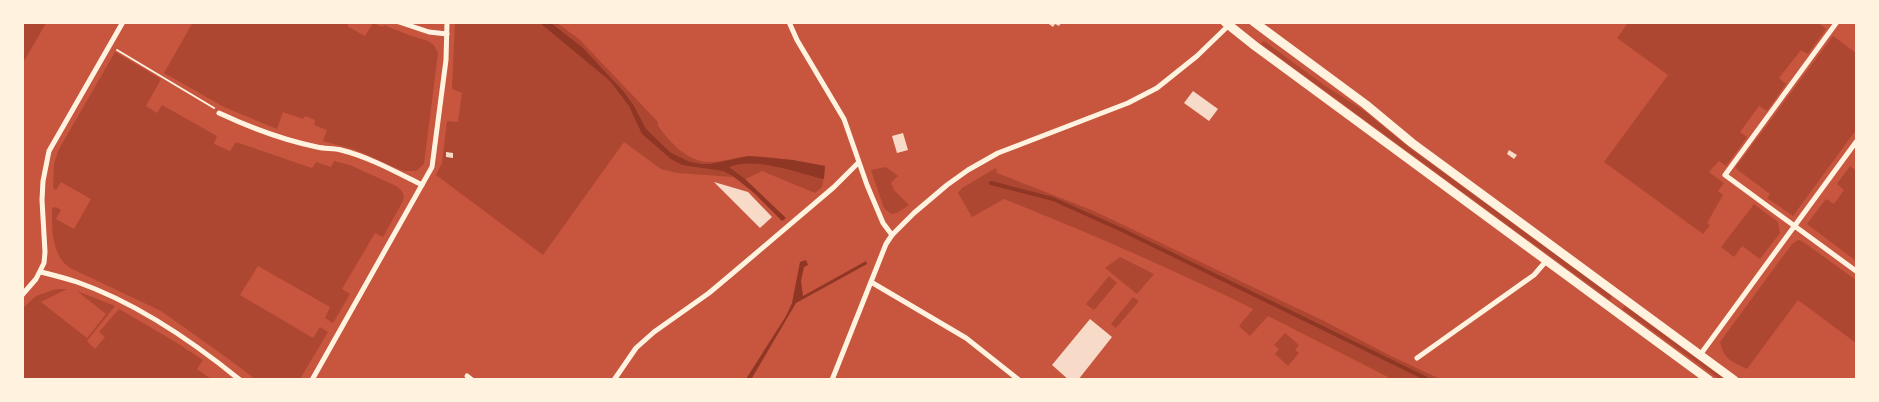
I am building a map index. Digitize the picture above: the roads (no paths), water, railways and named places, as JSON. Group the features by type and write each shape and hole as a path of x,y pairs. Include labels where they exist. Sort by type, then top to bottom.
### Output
{"main road":[{"path":"1254,22 1365,104 1412,143 1734,380"},
{"path":"1229,23 1710,380"}],"street":[{"path":"22,296 40,272 45,252 42,200 46,157 123,22"},
{"path":"399,22 430,32 447,34"},
{"path":"312,380 434,162 446,60 447,22"},
{"path":"789,22 797,40 844,119 853,142 858,163 884,223 892,235"},
{"path":"1837,22 1725,175 1856,270"},
{"path":"832,380 879,260 892,235 938,192 986,159 1128,103 1157,88 1197,56 1229,23"},
{"path":"219,113 252,129 320,148 339,149 422,185"},
{"path":"1700,355 1856,142"},
{"path":"614,380 636,348 654,332 709,293 834,187 858,163"},
{"path":"1417,358 1534,275 1547,260"},
{"path":"40,272 77,282 131,306 181,336 240,380"},
{"path":"870,282 966,338 1019,380"}],"waterway":[{"path":"991,183 1053,199 1122,230 1429,380"}]}
